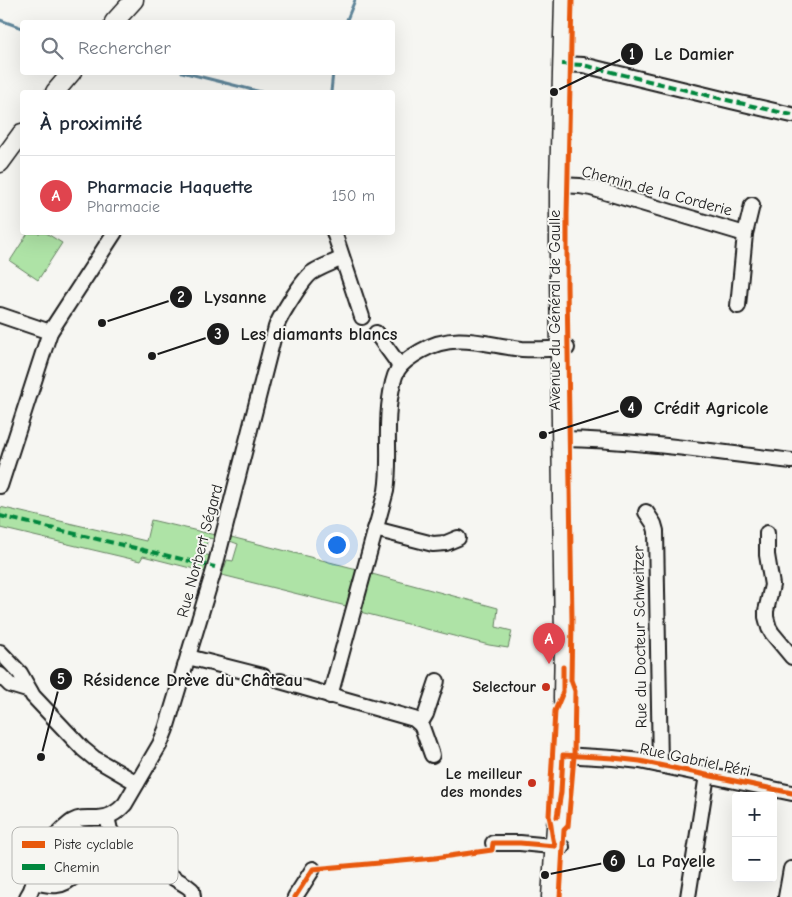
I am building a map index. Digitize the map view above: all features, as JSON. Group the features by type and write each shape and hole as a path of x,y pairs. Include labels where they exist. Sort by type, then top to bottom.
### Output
{"main road":[{"path":"116,20 134,0"},
{"name":"Avenue du Général de Gaulle","path":"560,897 557,813 563,755 564,714 564,186 566,64 564,0"},
{"name":"Avenue du Général de Gaulle","path":"566,64 572,0"},
{"path":"57,90 69,75"},
{"path":"0,163 20,136"},
{"name":"Avenue du Général de Gaulle","path":"551,897 559,847"}],"street":[{"path":"566,64 583,65 792,115"},
{"name":"Chemin de la Corderie","path":"564,186 591,188 745,234"},
{"name":"Chemin de la Corderie","path":"738,306 745,234 752,205"},
{"path":"0,486 50,332 114,235"},
{"path":"335,235 362,317"},
{"name":"Rue Norbert Ségard","path":"107,817 125,804 163,736 215,567 276,327 284,311 308,276 314,271 342,258"},
{"path":"0,315 50,332"},
{"path":"376,334 400,366"},
{"path":"330,696 386,491 388,475 387,431 390,399 394,379 400,366 408,358 430,346 449,341 468,341 522,349 564,349"},
{"path":"564,439 630,443 792,461"},
{"name":"Rue du Docteur Schweitzer","path":"646,512 656,531 660,765"},
{"path":"375,529 433,544 446,543 458,538"},
{"path":"767,533 767,555 772,585 766,617 772,633 792,657"},
{"path":"0,652 20,673 30,692 89,754 137,783"},
{"path":"188,657 263,676"},
{"path":"0,675 10,685 30,692"},
{"path":"280,681 410,718 422,727 432,755"},
{"path":"420,724 426,714 437,681"},
{"name":"Rue Gabriel Péri","path":"563,755 640,761 792,793"},
{"path":"688,897 707,775"},
{"path":"65,827 78,819 107,817 109,827"},
{"path":"493,843 520,843 559,847"},
{"path":"295,897 313,869"},
{"path":"786,897 792,869"},
{"path":"178,880 192,890 193,897"},
{"path":"27,897 33,884"},
{"path":"43,884 56,886 63,884"}],"green space":[{"path":"27,235 49,235 62,243 38,280 10,261"},
{"path":"0,507 146,541 151,520 215,535 214,539 208,538 204,554 210,556 206,572 143,556 140,561 0,528"},
{"path":"231,537 357,569 346,606 222,575 227,560 233,561 238,544 230,541"},
{"path":"372,574 498,608 496,627 512,631 508,648 489,645 360,612"}],"waterway":[{"path":"347,20 355,0"},
{"path":"0,20 20,27"},
{"path":"194,75 253,90"},
{"path":"331,90 333,75"}],"marked path":[{"path":"562,64 583,65 792,115"},
{"path":"0,516 215,567"}],"cycle path":[{"path":"560,897 564,830 568,826 574,756 575,691 571,680 572,620 567,285 572,0"},
{"path":"555,846 549,816 555,711 563,692 563,667"},
{"path":"557,817 561,792 563,755 640,761 792,793"},
{"path":"295,897 313,869 435,858 492,850 493,843 555,846"}],"place":[{"name":"Le Damier","path":"554,92"},
{"name":"Lysanne","path":"102,323"},
{"name":"Les diamants blancs","path":"152,356"},
{"name":"Crédit Agricole","path":"543,435"},
{"name":"Pharmacie Haquette","path":"549,664"},
{"name":"Selectour","path":"546,687"},
{"name":"Résidence Drève du Château","path":"41,757"},
{"name":"Le meilleur des mondes","path":"532,783"},
{"name":"La Payelle","path":"545,875"}]}
